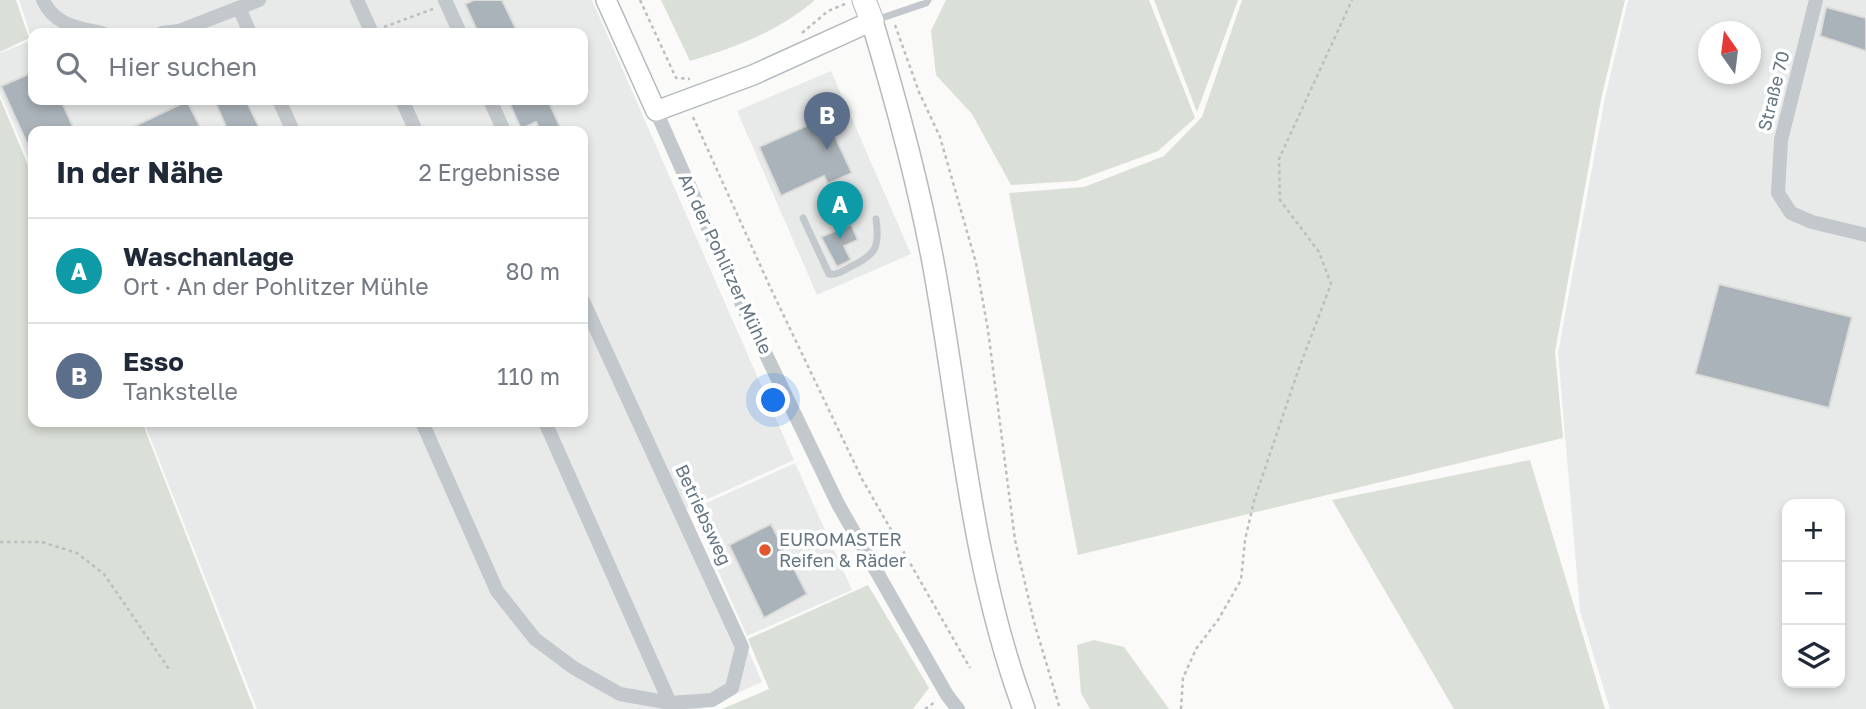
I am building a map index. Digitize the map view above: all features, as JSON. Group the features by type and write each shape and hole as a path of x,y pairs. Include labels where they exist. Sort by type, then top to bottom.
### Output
{"main road":[{"name":"An der Pohlitzer Mühle","path":"606,0 656,111"},
{"path":"656,111 753,75 869,10 902,121 926,227 976,526 1005,652 1024,709"}],"street":[{"path":"43,0 47,9 66,26 76,28"},
{"path":"187,28 259,0"},
{"path":"357,0 370,28"},
{"name":"Straße 70","path":"1816,0 1781,140 1777,193 1791,213 1812,222 1866,235"},
{"path":"445,2 458,28"},
{"path":"239,8 248,28"},
{"path":"281,105 291,126"},
{"path":"404,105 414,126"},
{"path":"492,105 503,126"},
{"name":"An der Pohlitzer Mühle","path":"656,111 744,309 838,504 947,695 958,709"},
{"name":"Betriebsweg","path":"424,427 497,591 536,639 573,668 620,694 670,703 712,700 732,688 743,647 588,312"},
{"path":"547,427 670,703"}],"lane":[{"path":"869,10 926,3 929,0"},
{"path":"803,218 829,274 835,275 870,258 879,239 876,219"}],"path":[{"path":"640,0 676,78 694,79"},
{"path":"1181,709 1183,678 1196,649 1218,620 1241,580 1245,540 1254,501 1331,284 1319,251 1280,200 1279,159 1352,0"},
{"path":"384,28 445,2"},
{"path":"792,38 828,11 869,10 919,92 940,137 976,263 988,330 1015,540 1034,622 1060,709"},
{"path":"685,100 771,289 862,478 970,668"},
{"path":"0,542 42,542 77,553 104,573 169,669"}],"shaded area":[{"path":"0,0 16,0 28,38 0,52"},
{"path":"19,0 592,0 794,460 686,509 762,682 701,709 257,709 146,427 588,427 588,126 28,126 28,158 0,93 0,53 28,42 28,105 588,105 588,28 28,28"},
{"path":"661,0 815,0 787,21 756,37 690,61"},
{"path":"946,0 1149,0 1195,118 1158,151 1076,181 1011,185 972,114 936,75 931,31"},
{"path":"1154,0 1238,0 1197,112"},
{"path":"1242,0 1625,0 1601,99 1555,352 1563,438 1078,555 1009,193 1084,187 1164,156 1202,117"},
{"path":"1628,0 1866,0 1866,709 1610,709 1580,611 1558,353 1605,98"},
{"path":"831,71 911,254 817,295 737,111"},
{"path":"0,98 28,165 28,427 144,427 254,709 0,709"},
{"path":"1530,460 1605,709 1454,709 1332,500"},
{"path":"795,463 852,590 747,636 691,510"},
{"path":"868,585 929,688 913,709 722,709 769,689 748,639"},
{"path":"1094,640 1124,647 1169,709 1090,709 1081,693 1077,645"}],"building":[{"path":"474,0 502,0 516,28 476,28 465,4"},
{"path":"1826,7 1866,18 1866,51 1820,36"},
{"path":"28,74 28,105 63,105 73,126 28,126 28,146 1,86"},
{"path":"179,105 189,105 200,126 134,126"},
{"path":"216,105 248,105 259,126 226,126"},
{"path":"510,105 550,105 560,126 538,126 536,122 520,126"},
{"path":"826,117 852,173 828,184 824,176 781,196 759,147"},
{"path":"851,224 858,240 844,246 851,260 837,267 821,237"},
{"path":"1719,284 1852,317 1829,408 1695,374"},
{"path":"771,524 807,594 764,618 729,545"}],"place":[{"name":"Esso","path":"827,150"},
{"name":"Waschanlage","path":"840,239"},
{"name":"EUROMASTER Reifen & Räder","path":"765,550"}]}
